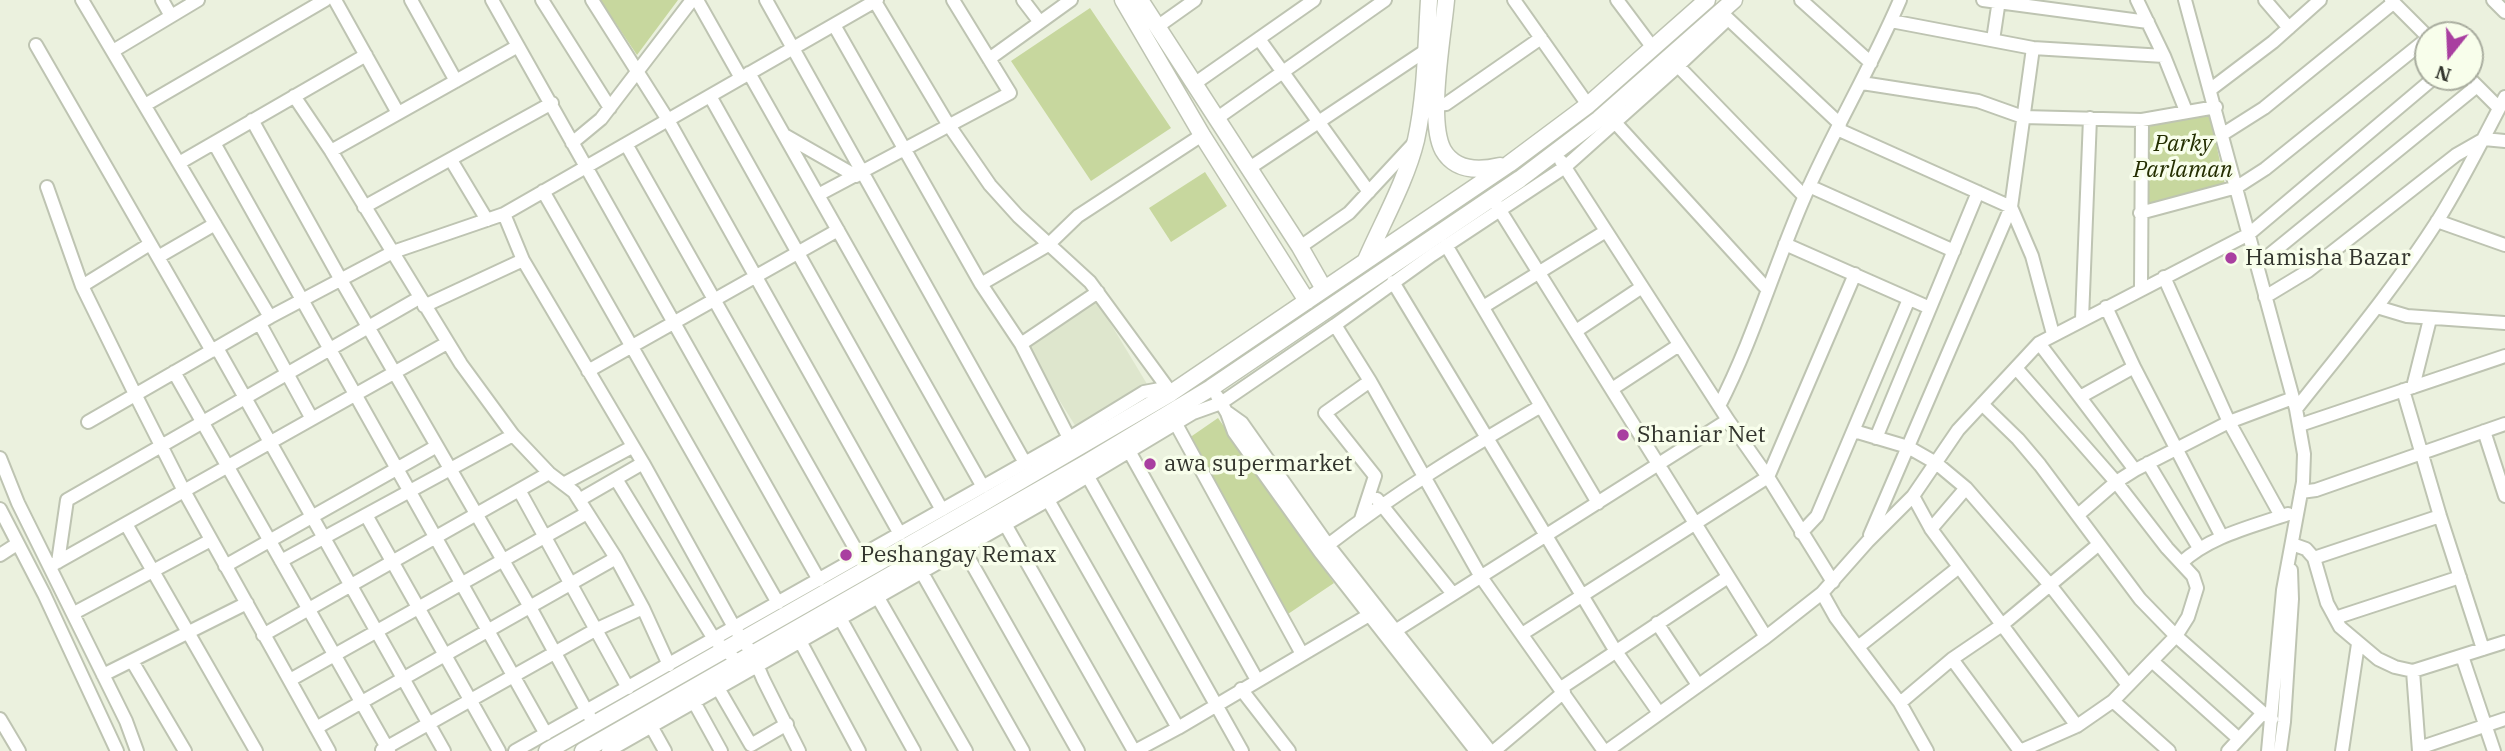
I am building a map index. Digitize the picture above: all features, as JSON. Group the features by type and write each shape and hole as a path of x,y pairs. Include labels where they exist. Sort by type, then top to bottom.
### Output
{"main road":[{"path":"1123,0 1202,135 1307,301"},
{"path":"1140,0 1300,247 1324,289"},
{"path":"1429,0 1425,51 1443,150 1457,164 1472,170 1509,164"},
{"path":"1365,262 1408,166 1432,94 1446,0"},
{"path":"547,751 591,718 979,494 1176,399 1211,388 1496,203 1555,153 1610,117 1724,16 1734,0"},
{"path":"583,751 749,663 1090,470 1176,399 1201,371 1509,164 1588,105 1653,48 1697,3"}],"street":[{"path":"82,0 215,224 265,320 286,373 313,419"},
{"path":"162,0 172,16"},
{"path":"113,51 198,0"},
{"path":"145,105 325,0"},
{"path":"335,0 398,113"},
{"path":"411,0 456,81"},
{"path":"492,0 819,580"},
{"path":"542,0 610,108"},
{"path":"592,0 668,120 900,534"},
{"path":"572,143 601,119 694,0 784,135 838,230 979,494"},
{"path":"766,0 858,174 1025,463"},
{"path":"88,422 265,320 393,252 504,214 875,0 948,124 990,185 1098,292 1176,399"},
{"path":"818,195 1010,93 953,0"},
{"path":"1023,0 1039,21"},
{"path":"1157,27 1195,0"},
{"path":"1216,119 1385,0"},
{"path":"1514,0 1588,105"},
{"path":"1617,0 1653,48"},
{"path":"1801,0 1871,63"},
{"path":"1983,0 2148,22"},
{"path":"2137,0 2164,55 2186,111"},
{"path":"2185,0 2300,425 2304,468 2283,590 2268,716 2268,751"},
{"path":"2265,0 2289,28"},
{"path":"2211,89 2320,0"},
{"path":"2493,0 2505,12"},
{"path":"989,59 1066,1"},
{"path":"1194,85 1309,1"},
{"path":"1719,406 1739,368 1767,289 1807,191 1862,83 1898,1"},
{"path":"1993,40 1998,1"},
{"path":"2223,134 2264,108 2392,1 2414,24"},
{"path":"608,751 718,688 749,663 800,641 877,596 900,576 921,571 963,548 1048,500 1090,470 1202,409 1224,407 1446,245 1496,203 1565,166 1610,117 1678,66 1724,16 1839,126 2011,207 2032,256 2053,334"},
{"path":"1891,21 2033,48 2164,55"},
{"path":"834,25 981,285 1021,344 1069,438"},
{"path":"1432,94 1446,104 1541,38"},
{"path":"1259,39 1369,192"},
{"path":"36,45 150,244 245,397 444,751"},
{"path":"331,151 518,46"},
{"path":"1868,541 2011,207 2033,48"},
{"path":"2140,213 2237,187 2265,169 2414,49"},
{"path":"1248,169 1425,51"},
{"path":"179,163 366,55"},
{"path":"1678,66 1807,191 1954,251"},
{"path":"1862,83 1978,101 2023,117 2143,120 2216,107"},
{"path":"2078,515 2116,482 2176,448 2229,422 2295,403 2377,307 2437,221 2471,165 2502,103 2484,90"},
{"path":"1335,325 1370,381 1481,577 1605,751 1766,637 1822,593 1913,496 1958,430 2039,343 2249,234 2418,91"},
{"path":"2257,265 2460,91"},
{"path":"294,96 331,151 447,343 513,435 549,473 565,483 579,500 616,558 669,664"},
{"path":"710,96 942,510"},
{"path":"365,207 552,103"},
{"path":"1610,117 1767,289"},
{"path":"2082,319 2090,118"},
{"path":"252,120 591,718"},
{"path":"2141,288 2143,120"},
{"path":"784,135 858,174"},
{"path":"981,285 1048,245 1078,216 1202,135"},
{"path":"1543,139 1565,166 1679,345 1768,477 1833,582"},
{"path":"2265,297 2308,271 2456,155 2484,139 2505,141"},
{"path":"1300,247 1330,228 1369,192 1415,141"},
{"path":"214,143 546,734"},
{"path":"626,144 863,563"},
{"path":"450,160 487,220"},
{"path":"47,187 82,286 161,447 328,751"},
{"path":"543,191 778,603"},
{"path":"1876,438 1978,192"},
{"path":"1496,203 1766,637"},
{"path":"504,214 523,260 643,463 738,633 749,663"},
{"path":"2437,221 2505,244"},
{"path":"158,257 215,224"},
{"path":"588,370 838,230"},
{"path":"1483,307 1605,231"},
{"path":"82,286 150,244"},
{"path":"1785,244 1930,308"},
{"path":"1446,245 1598,503"},
{"path":"54,564 66,500 369,326 523,260"},
{"path":"1522,634 1768,477 1855,274"},
{"path":"2164,277 2229,422 2281,516"},
{"path":"1393,282 1615,650 1659,713"},
{"path":"1576,331 1642,287"},
{"path":"1021,344 1098,292"},
{"path":"1801,533 1817,516 1909,299"},
{"path":"2106,307 2222,537"},
{"path":"2377,307 2407,316 2430,319 2505,323"},
{"path":"2430,319 2408,388 2422,454 2483,649"},
{"path":"54,564 447,343"},
{"path":"2039,343 2135,470"},
{"path":"1612,389 1679,345"},
{"path":"2300,425 2505,356"},
{"path":"2080,397 2134,367"},
{"path":"1952,659 2020,751 2077,726 2113,701 2176,636 2188,617 2197,588 2193,576 2116,482 2016,368"},
{"path":"1201,371 1224,407 1234,432 1320,552 1369,615 1447,705 1492,751 1562,690 1615,650 1728,578"},
{"path":"174,372 310,609 386,750 596,630 643,608"},
{"path":"1361,520 1375,476 1325,413 1370,381"},
{"path":"738,633 778,603 819,580 863,563 900,534 942,510 979,494 1025,463 1144,392 1160,389 1176,399"},
{"path":"1982,404 2018,439 2140,599 2176,636 2268,716"},
{"path":"1328,545 1381,504 1541,406"},
{"path":"1224,407 1242,423 1328,545 1395,631 1476,751"},
{"path":"1395,631 1728,420"},
{"path":"1176,424 1302,654"},
{"path":"2301,492 2316,490 2505,424"},
{"path":"1854,431 1908,447 1936,463 1966,488 2050,585 2128,685"},
{"path":"2484,431 2505,496"},
{"path":"281,561 513,435"},
{"path":"225,565 437,446"},
{"path":"565,483 632,447"},
{"path":"1129,451 1257,680"},
{"path":"0,458 18,503 54,564 74,614 126,721 137,751"},
{"path":"579,500 643,463"},
{"path":"2148,463 2199,548"},
{"path":"1090,470 1242,751"},
{"path":"263,635 549,473"},
{"path":"616,479 719,645 749,663 762,678 799,751"},
{"path":"1931,529 1966,488"},
{"path":"519,490 628,688"},
{"path":"1370,492 1453,594"},
{"path":"1913,496 1931,529 2077,726"},
{"path":"1048,500 1178,729"},
{"path":"0,509 44,594 117,751"},
{"path":"2181,563 2199,548 2222,537 2296,510"},
{"path":"290,680 587,513"},
{"path":"366,515 499,751"},
{"path":"2314,558 2440,516"},
{"path":"126,524 256,751"},
{"path":"1005,524 1134,751 1178,729 1369,615"},
{"path":"74,614 211,540"},
{"path":"0,555 18,544"},
{"path":"1899,703 1952,659 2002,625 2099,544"},
{"path":"2292,544 2306,549 2314,558 2327,603 2340,627 2378,659 2395,667 2413,671 2505,642"},
{"path":"963,548 1078,751"},
{"path":"316,728 616,558"},
{"path":"2280,751 2292,600 2289,563"},
{"path":"1858,647 1959,567"},
{"path":"921,571 1023,751"},
{"path":"2335,618 2460,577"},
{"path":"1822,593 1836,618 1899,703 1927,751"},
{"path":"877,596 966,751"},
{"path":"103,675 247,603"},
{"path":"840,618 914,751"},
{"path":"1657,623 1698,685"},
{"path":"800,641 859,751"},
{"path":"2343,751 2358,644"},
{"path":"515,751 546,734 591,718 628,688 669,664 719,645"},
{"path":"2462,656 2494,751"},
{"path":"132,661 185,751"},
{"path":"2152,661 2239,739"},
{"path":"2413,671 2419,749 2505,719"},
{"path":"718,688 751,744 787,724"},
{"path":"1241,690 1289,751"},
{"path":"2113,701 2169,751"},
{"path":"694,702 721,751"},
{"path":"2228,751 2268,716"},
{"path":"651,726 665,751"},
{"path":"2,728 19,751"}],"shaded area":[{"path":"1097,301 1147,384 1076,427 1025,345"}],"green space":[{"path":"600,0 678,0 637,55"},
{"path":"1090,8 1171,128 1091,181 1011,61"},
{"name":"Parky Parlaman","path":"2210,115 2225,185 2147,205 2146,127"},
{"path":"1205,172 1227,206 1171,242 1149,208"},
{"path":"1218,418 1334,583 1288,614 1189,438"}],"place":[{"name":"Hamisha Bazar","path":"2231,258"},
{"name":"Shaniar Net","path":"1623,435"},
{"name":"awa supermarket","path":"1150,464"},
{"name":"Peshangay Remax","path":"846,555"}]}
